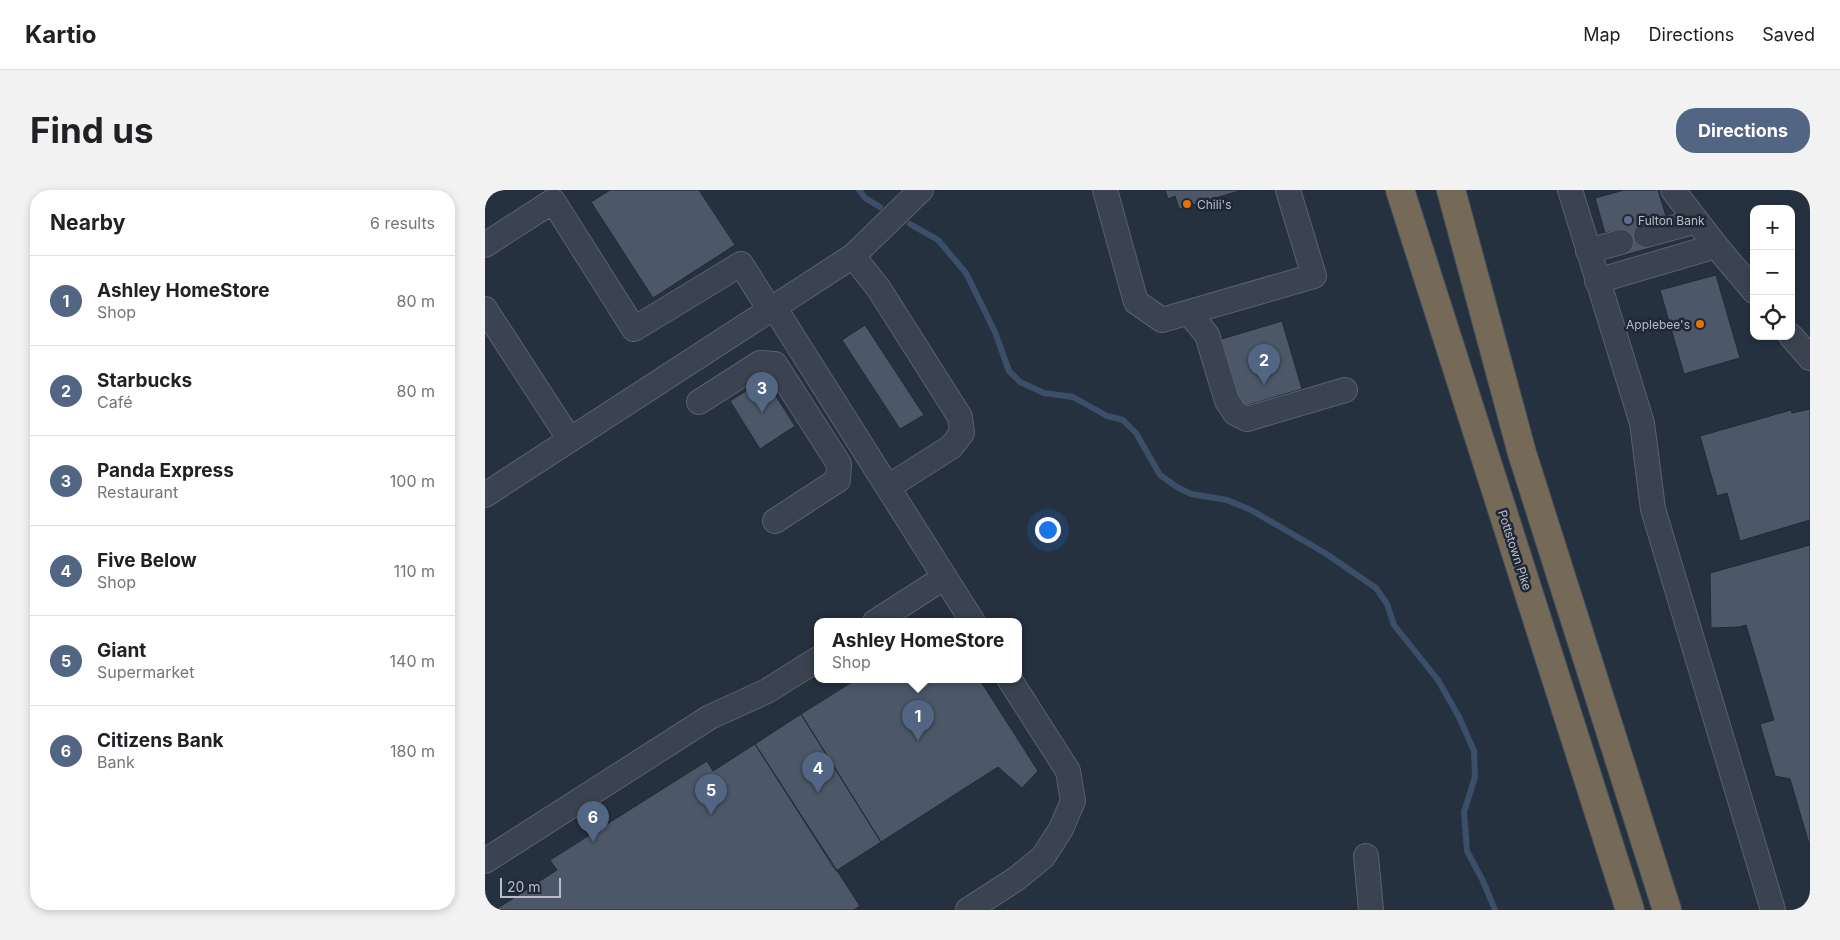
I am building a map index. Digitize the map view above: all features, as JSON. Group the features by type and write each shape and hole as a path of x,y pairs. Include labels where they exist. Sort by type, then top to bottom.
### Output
{"highway":[{"name":"Pottstown Pike","path":"1400,190 1630,910"},
{"path":"1451,190 1522,452 1667,910"}],"lane":[{"path":"485,495 853,256 921,190"},
{"path":"1105,190 1136,302 1162,320 1314,276 1288,190"},
{"path":"1570,190 1642,423 1653,509 1773,910"},
{"path":"1673,190 1750,286"},
{"path":"485,245 553,201 634,330 741,264 888,487 971,618"},
{"path":"1646,235 1697,221"},
{"path":"1588,251 1621,242"},
{"path":"1597,281 1716,246"},
{"path":"853,256 879,289 960,416 962,433 951,446 888,487"},
{"path":"485,309 570,440"},
{"path":"1189,313 1207,334 1227,401 1235,413 1247,419 1345,390"},
{"path":"1794,340 1810,358"},
{"path":"699,402 760,363 775,364 839,464 838,480 775,521"},
{"path":"881,618 945,577"},
{"path":"485,861 710,717 767,691 814,662"},
{"path":"968,910 1016,878 1043,857 1061,828 1073,801 1068,771 1012,683"},
{"path":"1366,856 1371,910"}],"building":[{"path":"610,190 699,190 735,245 653,298 591,202"},
{"name":"Chili's","path":"1165,190 1239,191 1179,209 1175,196 1168,199"},
{"name":"Fulton Bank","path":"1624,190 1658,190 1666,216 1643,223 1650,248 1625,255 1618,230 1605,233 1595,198"},
{"name":"Applebee's","path":"1716,275 1740,358 1684,374 1660,290"},
{"path":"1282,321 1302,389 1235,409 1215,341"},
{"path":"865,325 924,415 900,429 842,340"},
{"path":"765,379 795,426 760,449 730,401"},
{"path":"1810,409 1810,520 1740,541 1727,493 1717,496 1700,436 1791,410 1792,413"},
{"path":"1810,545 1810,847 1790,779 1775,776 1760,724 1774,720 1746,625 1711,628 1710,573"},
{"path":"850,683 982,683 1038,771 1022,788 998,767 881,842 801,714"},
{"path":"801,714 881,842 836,871 755,744"},
{"path":"755,744 860,906 854,910 495,910 557,870 550,860 707,761 713,771"}],"waterway":[{"path":"859,190 865,198 880,207"},
{"path":"910,224 938,240 966,273 995,332 1009,371 1020,382 1044,393 1073,397 1107,416 1123,420 1136,433 1160,475 1177,487 1191,494 1227,500 1251,510 1325,553 1376,588 1387,604 1394,625 1438,680 1459,717 1474,751 1475,777 1464,812 1467,851 1483,881 1495,910"}],"place":[{"name":"Chili's","path":"1187,204"},
{"name":"Fulton Bank","path":"1628,220"},
{"name":"Applebee's","path":"1700,324"},
{"name":"Starbucks","path":"1264,385"},
{"name":"Panda Express","path":"762,413"},
{"name":"Ashley HomeStore","path":"918,741"},
{"name":"Five Below","path":"818,793"},
{"name":"Giant","path":"711,815"},
{"name":"Citizens Bank","path":"593,842"}]}
